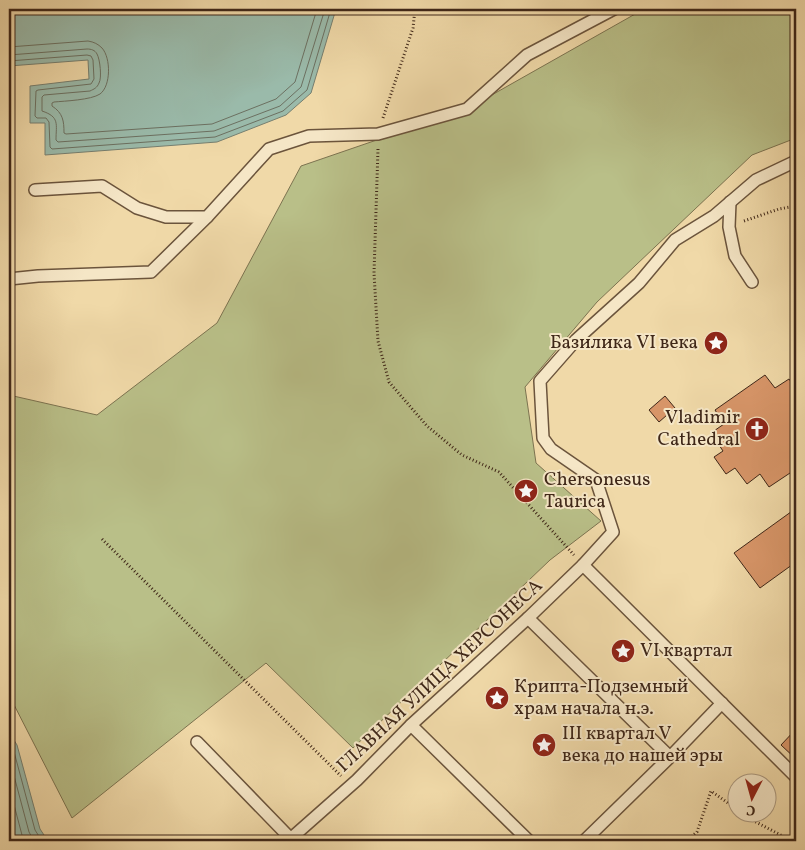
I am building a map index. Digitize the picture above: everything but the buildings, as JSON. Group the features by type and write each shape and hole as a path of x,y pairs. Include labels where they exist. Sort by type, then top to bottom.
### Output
{"lane":[{"path":"9,279 38,276 151,272 207,216 269,149 309,136 378,134 467,108 527,55 614,9"},
{"path":"752,282 735,256 729,227 730,202 756,180 796,161"},
{"path":"35,190 102,186 137,208 166,217 207,216"},
{"name":"ГЛАВНАЯ УЛИЦА ХЕРСОНЕСА","path":"291,840 351,785 411,725 528,618 583,565 613,532 596,480 551,449 543,438 540,381 576,340 639,283 675,240 714,216 730,202"},
{"path":"583,565 796,777"},
{"path":"528,618 670,757"},
{"path":"584,841 722,703"},
{"path":"411,725 529,841"},
{"path":"197,742 291,840"}],"path":[{"path":"415,9 413,28 378,134 374,273 378,341 389,382 427,426 462,455 499,472 583,565"},
{"path":"729,227 779,209 796,206"},
{"path":"102,539 351,785"},
{"path":"686,841 697,832 711,791 728,803"},
{"path":"756,822 792,841"}],"green space":[{"path":"644,9 796,9 796,138 752,155 597,302 525,387 536,463 601,521 550,560 353,748 266,663 72,818 9,695 9,395 97,415 217,323 301,166 467,109"}],"water":[{"path":"9,9 336,9 311,93 286,115 217,142 45,155 45,123 30,123 30,86 89,79 88,60 9,66"},
{"path":"9,732 17,745 40,829 48,841 9,841"}],"place":[{"name":"Базилика VI века","path":"716,343"},
{"name":"Vladimir Cathedral","path":"757,429"},
{"name":"Chersonesus Taurica","path":"526,491"},
{"name":"VI квартал","path":"623,651"},
{"name":"Крипта-Подземный храм начала н.э.","path":"497,698"},
{"name":"III квартал V века до нашей эры","path":"544,745"}]}
